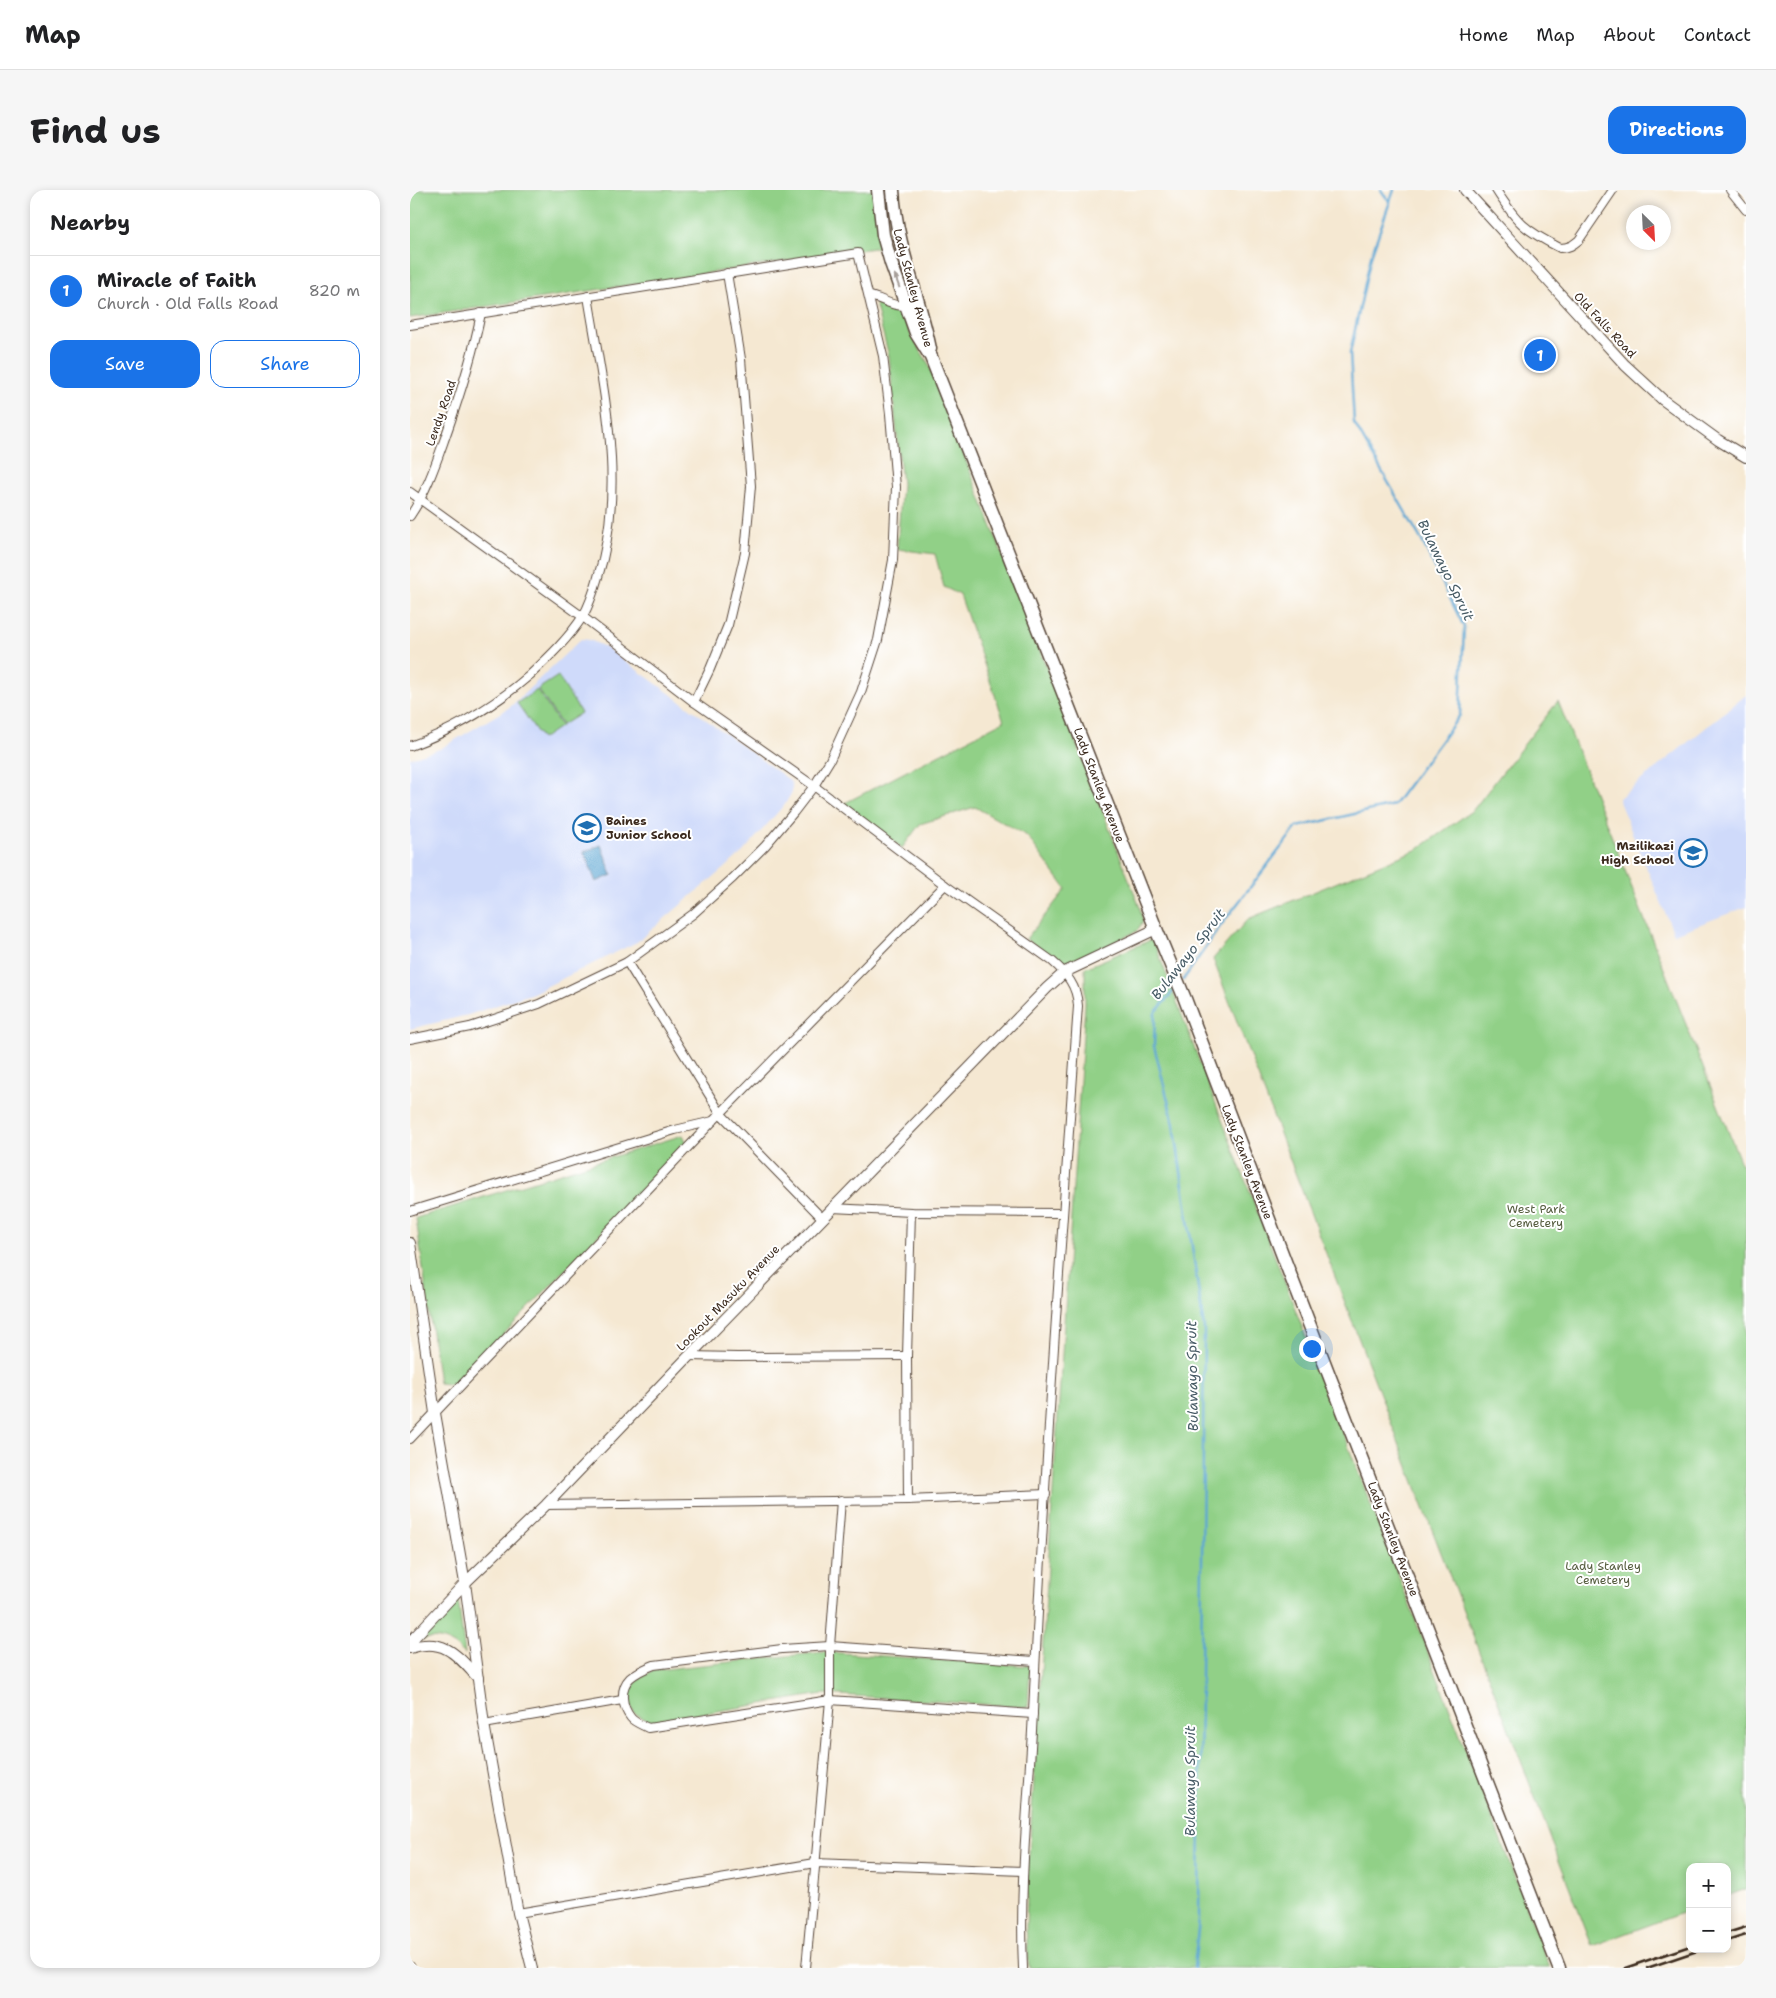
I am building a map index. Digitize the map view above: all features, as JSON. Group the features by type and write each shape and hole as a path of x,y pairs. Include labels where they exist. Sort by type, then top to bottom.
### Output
{"highway":[{"name":"Lady Stanley Avenue","path":"878,190 883,235 912,303"},
{"name":"Lady Stanley Avenue","path":"893,190 898,231 916,333 931,357 1185,999 1559,1968"}],"street":[{"name":"Old Falls Road","path":"1466,190 1625,365 1663,400 1718,440 1746,457"},
{"path":"1496,190 1519,223 1560,248 1565,248 1579,240 1613,190"},
{"path":"1730,190 1746,210"},
{"path":"410,325 858,253 883,356 896,487 893,560 878,640 861,692 830,760 814,786 765,846 734,878 694,914 627,962 539,1004 470,1027 410,1039"},
{"path":"694,702 728,625 745,553 751,486 741,359 728,273"},
{"path":"410,746 458,726 507,692 549,657 582,617 592,600 608,538 611,499 611,448 588,296"},
{"path":"869,296 898,306 912,303"},
{"name":"Lendy Road","path":"410,516 421,500 432,473 466,376 481,313"},
{"path":"410,492 582,617 694,702 814,786 1052,961 1065,972 1078,995 1023,1871 1021,1928 1023,1968"},
{"path":"410,1439 713,1121 945,884"},
{"name":"Lookout Masuku Avenue","path":"410,1642 465,1583 546,1505 822,1218 1048,988 1065,972 1156,929"},
{"path":"627,962 721,1114 822,1218"},
{"path":"410,1211 675,1130 713,1121"},
{"path":"832,1208 911,1212 1063,1213"},
{"path":"908,1500 907,1356 911,1212"},
{"path":"410,1247 434,1413 465,1583 484,1724 518,1913 532,1968"},
{"path":"689,1356 907,1356"},
{"path":"546,1505 908,1500 1046,1494"},
{"path":"806,1968 830,1700 830,1646 841,1500"},
{"path":"410,1648 427,1644 448,1649 463,1661 478,1678"},
{"path":"1033,1714 830,1700 648,1728 631,1718 622,1700 628,1679 640,1670 654,1664 782,1648 830,1646 1035,1660"},
{"path":"484,1724 622,1700"},
{"path":"518,1913 815,1863 1023,1871"}],"shaded area":[{"name":"Baines Junior School","path":"581,639 590,640 607,648 788,779 792,784 792,792 785,804 742,853 637,942 533,993 468,1015 410,1029 410,758 440,749 510,707"},
{"name":"Mzilikazi High School","path":"1746,695 1746,907 1674,934 1618,799"}],"green space":[{"path":"410,190 874,190 880,247 410,318"},
{"path":"875,303 893,312 902,313 911,335 928,363 1139,905 1143,921 1137,931 1074,962 1056,959 1026,939 1066,889 1027,836 975,807 920,824 902,848 843,804 1004,721 960,595 944,587 935,554 897,549 902,484 889,356"},
{"path":"558,676 581,713 562,725 538,689"},
{"path":"537,690 561,726 542,739 517,703"},
{"name":"West Park Cemetery","path":"1558,701 1746,1176 1746,1889 1731,1895 1731,1863 1686,1863 1686,1911 1592,1946 1213,959 1248,919 1418,849 1473,810"},
{"path":"1153,939 1550,1968 1029,1968 1026,1927 1028,1871 1085,1005 1085,968"},
{"path":"683,1135 687,1143 455,1385 439,1383 416,1218"},
{"path":"458,1599 465,1654 455,1646 439,1639 421,1640"},
{"path":"825,1652 1030,1666 1028,1707 823,1694 650,1722 634,1713 627,1698 638,1680 656,1670"}],"water":[{"path":"601,845 612,875 596,882 584,852"}],"waterway":[{"path":"1381,190 1390,203"},
{"name":"Bulawayo Spruit","path":"1183,980 1221,925 1297,827 1394,805 1460,715 1464,627 1422,541 1354,423 1350,353 1371,256 1394,190"},
{"name":"Bulawayo Spruit","path":"1176,988 1155,1013 1154,1046 1174,1124 1204,1328 1199,1919 1194,1968"}],"railway":[{"path":"1731,1932 1746,1927"},
{"path":"1731,1940 1746,1935"},
{"path":"1625,1968 1686,1947"},
{"path":"1647,1968 1691,1953"}],"place":[{"name":"Miracle of Faith","path":"1540,355"},
{"name":"Baines Junior School","path":"587,828"},
{"name":"Mzilikazi High School","path":"1693,853"}],"park label":[{"name":"Lady Stanley Cemetery","path":"1603,1573"}]}
